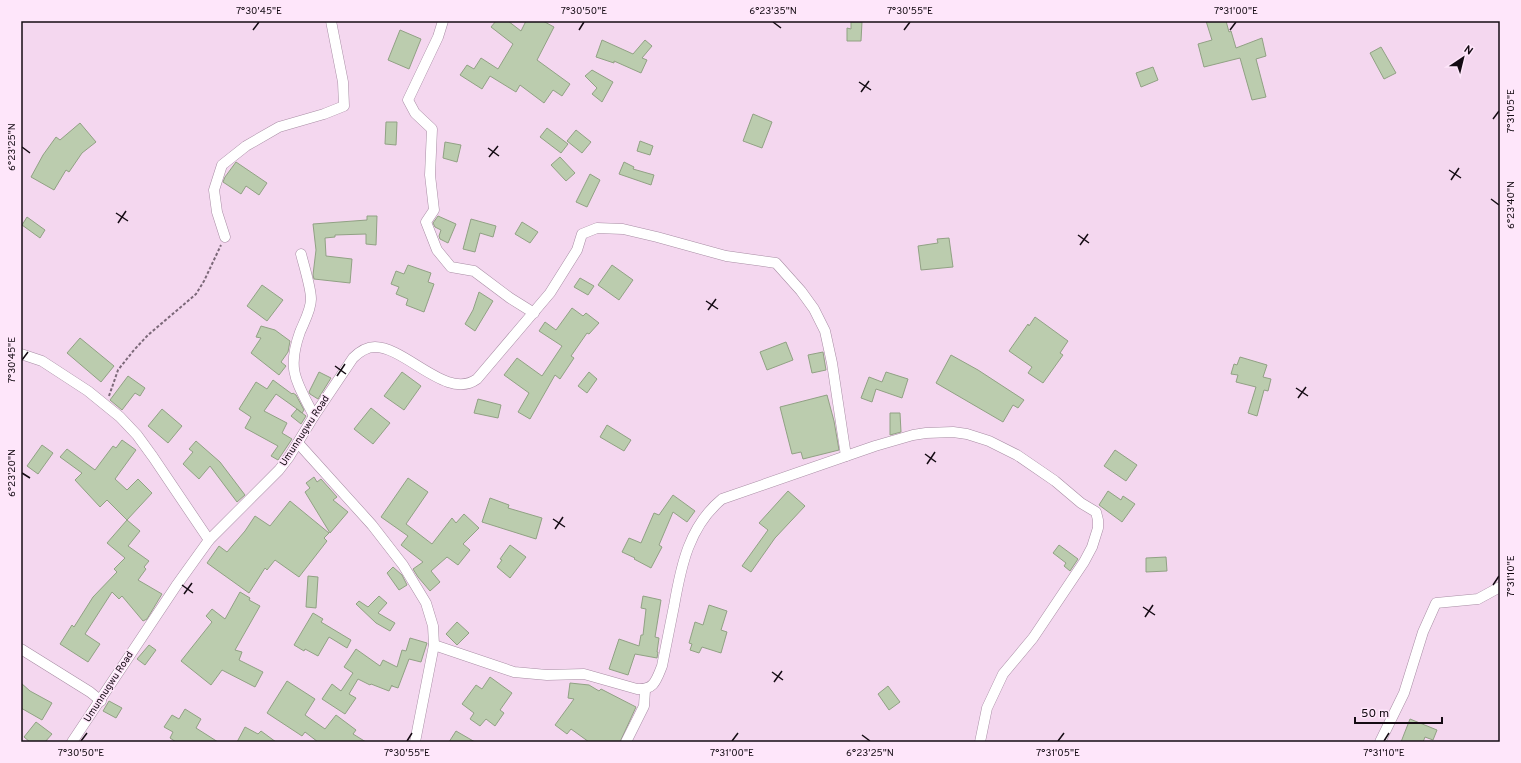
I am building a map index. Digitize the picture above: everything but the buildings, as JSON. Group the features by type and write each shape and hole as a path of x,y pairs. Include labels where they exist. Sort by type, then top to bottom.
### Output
{"street":[{"path":"225,237 217,212 214,190 222,165 246,146 279,127 324,114 344,106 343,82 330,21"},
{"path":"443,21 438,37 408,100 415,114 432,129 430,175 434,210 426,222 437,250 451,267 474,271 510,298 534,313"},
{"name":"Umunnugwu Road","path":"72,742 101,701 176,586 209,540 279,470 353,358 361,351 375,347 386,349 431,374 458,385 465,385 477,379 550,293 578,250 582,234 596,228 623,229 726,256 776,263 814,309 825,331 832,363 846,456"},
{"path":"301,254 311,299 309,309 296,342 293,368 296,381 314,416"},
{"path":"21,354 42,361 106,404 120,416 137,435 209,540"},
{"path":"434,645 514,672 547,675 584,674 637,689 646,690 652,687 662,666 679,577 687,548 700,522 722,499 875,446 914,435 953,432 967,434 989,441 1017,455 1055,481 1081,503 1096,512 1098,520 1098,528 1092,547 1084,562 1033,638 1003,674 987,708 980,742"},
{"path":"298,443 372,525 403,565 426,603 434,626 434,645 416,742"},
{"path":"1380,742 1404,693 1423,632 1436,603 1478,599 1500,587"},
{"path":"21,649 90,692 101,701"},
{"path":"626,742 644,706 646,690"}],"path":[{"path":"106,404 118,370 148,335 196,294 204,281 225,237"}]}
